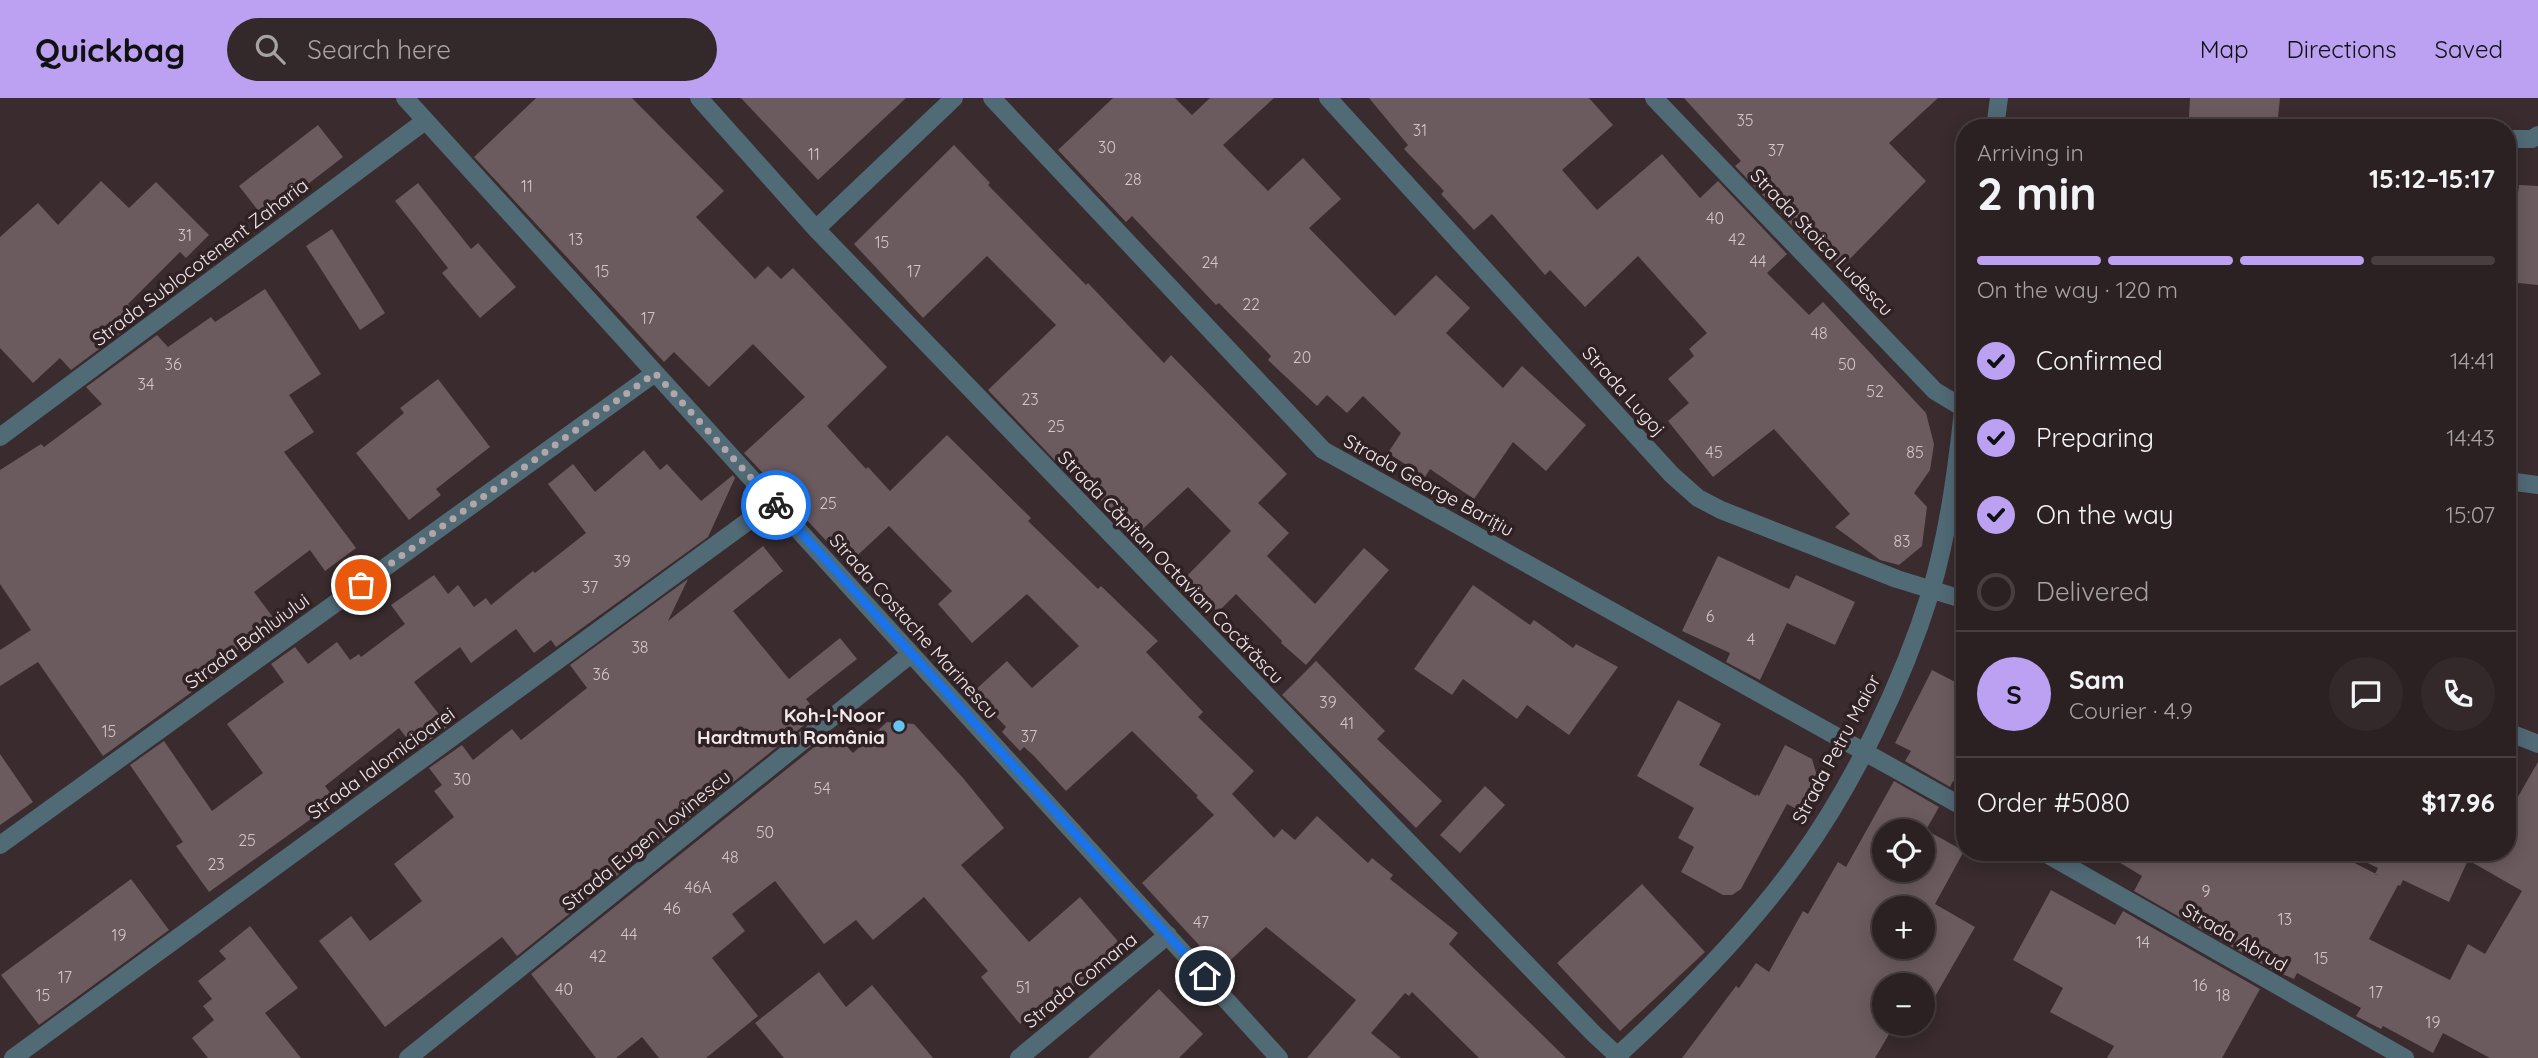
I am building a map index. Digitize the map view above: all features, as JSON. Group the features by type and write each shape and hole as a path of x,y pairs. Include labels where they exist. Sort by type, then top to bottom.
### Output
{"street":[{"name":"Strada Costache Marinescu","path":"405,98 1279,1058"},
{"name":"Strada Căpitan Octavian Cocărăscu","path":"699,98 816,229 1617,1057"},
{"path":"816,229 954,98"},
{"name":"Strada George Barițiu","path":"992,98 1323,450 1864,750"},
{"name":"Strada Lugoj","path":"1328,98 1672,475 1698,498 1721,510 1897,579 1956,597"},
{"name":"Strada Stoica Ludescu","path":"1654,98 1935,391 1956,399"},
{"path":"1996,119 1999,98"},
{"name":"Strada Sublocotenent Zaharia","path":"0,437 425,121"},
{"path":"2516,139 2532,139 2538,135"},
{"name":"Strada Bahluiului","path":"0,845 655,373"},
{"name":"Strada Petru Maior","path":"1617,1057 1712,962 1769,897 1805,850 1837,801 1903,666 1931,590 1941,549 1956,458"},
{"path":"2516,482 2538,485"},
{"name":"Strada Ialomicioarei","path":"13,1058 773,503"},
{"name":"Strada Eugen Lovinescu","path":"408,1058 911,654"},
{"path":"2516,735 2538,744"},
{"path":"1864,750 1956,803"},
{"name":"Strada Abrud","path":"2059,861 2405,1058"},
{"name":"Strada Comana","path":"1018,1058 1168,935"}],"building":[{"path":"536,98 632,98 724,191 696,217 755,279 768,266 781,279 793,268 887,367 827,426 866,469 868,467 890,491 947,435 1031,518 1028,521 1098,589 1101,586 1158,641 1146,652 1203,712 1198,717 1254,771 1232,794 1274,838 1282,829 1295,840 1317,816 1368,863 1372,858 1393,875 1390,879 1458,933 1449,944 1566,1058 1479,1058 1412,992 1409,996 1405,993 1371,1033 1401,1058 1307,1058 1356,1000 1266,927 1221,969 1142,883 1214,815 1196,797 1198,796 1132,731 1066,791 1034,756 1024,747 1020,751 1002,732 1006,727 973,692 1007,661 1032,688 1079,646 1027,594 972,643 938,604 952,591 889,526 848,564 744,453 805,397 753,344 709,387 674,352 664,362 474,157"},
{"path":"741,98 906,98 818,180"},
{"path":"1113,98 1175,98 1192,115 1210,98 1274,98 1223,145 1268,191 1303,158 1341,199 1309,228 1395,316 1436,275 1470,308 1446,333 1503,388 1522,366 1586,425 1546,471 1513,442 1474,499 1430,469 1425,477 1388,453 1401,433 1363,396 1347,413 1327,395 1317,406 1268,360 1271,356 1219,303 1216,305 1132,216 1126,222 1058,150"},
{"path":"1369,98 1589,98 1613,125 1562,170 1597,210 1662,154 1700,198 1718,181 1787,254 1767,273 1809,315 1823,302 1926,413 1934,444 1930,470 1914,493 1927,507 1922,546 1899,565 1880,560 1835,527 1850,514 1774,429 1713,477 1668,421 1689,403 1668,379 1694,356 1689,349 1707,333 1638,256 1585,307 1550,270 1545,275 1492,214 1474,230 1441,194 1444,191 1404,149 1408,145"},
{"path":"1684,98 1938,98 1889,143 1926,181 1841,268 1807,235 1804,238 1735,166 1741,161"},
{"path":"2190,98 2280,98 2278,119 2189,117"},
{"path":"318,125 343,157 264,218 239,186"},
{"path":"954,145 990,183 988,185 1086,285 1088,283 1164,363 1171,355 1287,474 1258,503 1289,533 1267,556 1315,604 1364,548 1389,570 1306,665 1281,643 1236,594 1218,612 1184,579 1231,531 1188,487 1132,539 1109,515 1112,512 1070,468 1066,472 988,390 1056,325 987,256 923,318 854,244"},
{"path":"101,181 129,208 156,182 209,235 186,258 180,252 128,304 141,318 71,370 60,358 33,383 0,348 0,237 38,203 58,225"},
{"path":"418,183 471,249 478,243 516,287 480,318 442,273 448,268 395,201"},
{"path":"2519,185 2538,186 2538,285 2516,283 2516,211"},
{"path":"332,229 385,313 360,330 306,246"},
{"path":"265,289 321,374 289,395 314,432 284,452 356,548 325,571 310,550 254,592 281,628 257,646 252,639 210,670 214,676 103,756 38,662 0,686 0,650 31,630 0,584 0,470 41,444 44,447 102,404 86,387 157,335 168,347 211,317 215,322"},
{"path":"438,379 490,447 436,489 441,495 409,520 356,453 404,413 400,408"},
{"path":"644,450 660,470 667,464 701,501 733,475 735,478 708,537 556,647 551,640 534,653 516,629 471,663 460,647 414,682 448,726 416,750 399,728 325,786 336,801 209,892 176,846 183,842 130,765 164,741 212,811 263,773 227,724 284,682 271,664 295,647 308,664 337,642 350,660 359,654 361,657 405,624 391,605 434,575 448,594 458,585 474,607 486,598 491,605 586,533 548,484 573,464 595,492"},
{"path":"763,546 783,571 733,611 789,679 840,638 857,659 806,699 818,714 517,956 502,937 385,1027 319,941 351,916 370,941 422,901 394,864 454,817 434,791 442,785 429,768 462,745 473,760 512,729 521,740 587,688 570,665 688,579 668,621"},
{"path":"1718,556 1789,589 1796,575 1855,602 1835,645 1787,623 1760,680 1726,662 1730,653 1682,631"},
{"path":"1473,585 1530,625 1534,620 1573,648 1576,644 1618,667 1569,735 1527,705 1517,719 1463,679 1452,695 1414,669"},
{"path":"1316,661 1385,731 1377,739 1442,801 1416,828 1282,695"},
{"path":"1932,670 1956,682 1956,782 1953,781 1950,787 1905,761 1911,751 1895,743"},
{"path":"1678,700 1721,724 1699,765 1759,796 1785,745 1812,759 1820,786 1806,814 1787,804 1741,889 1732,895 1723,895 1681,872 1694,847 1678,838 1694,808 1637,776"},
{"path":"887,722 914,724 1004,828 961,865 1029,942 1080,897 1122,946 1060,999 1055,994 1020,1024 981,977 988,971 924,897 873,940 856,920 824,944 775,881 732,914 745,931 712,958 758,1016 706,1058 659,1058 642,1037 616,1058 596,1058 531,974 833,732 853,753"},
{"path":"0,754 33,802 0,825"},
{"path":"2538,762 2538,1058 2490,1058 2443,1033 2433,1053 2383,1026 2381,1029 2356,1016 2361,1008 2297,973 2294,979 2271,969 2134,891 2142,876 2117,861 2350,861 2375,874 2378,868 2364,861 2468,861 2449,902 2403,880 2369,939 2450,980 2468,944 2485,954 2522,891 2470,861 2516,861 2516,800"},
{"path":"1894,781 1939,807 1932,819 1873,819"},
{"path":"1485,786 1505,805 1460,853 1440,835"},
{"path":"1872,820 1872,882 1935,882 1935,835 1956,847 1956,861 1959,861 1935,904 1975,927 1935,997 1935,973 1872,973 1872,1036 1888,1036 1875,1058 1682,1058 1756,963 1769,972 1803,911 1808,914 1838,862 1846,867"},
{"path":"131,879 169,930 39,1025 1,975"},
{"path":"1642,884 1705,952 1620,1031 1557,963"},
{"path":"2051,890 2115,925 2123,911 2260,989 2222,1058 2107,1058 2114,1046 2050,1012 2063,988 2013,960"},
{"path":"250,926 298,988 265,1013 301,1058 208,1058 192,1038 214,1020 203,1006 212,999 198,981 226,959 219,951"},
{"path":"819,972 846,1007 872,985 933,1058 784,1058 755,1023"},
{"path":"1159,989 1203,1034 1179,1058 1088,1058"}],"way so far":[{"path":"361,585 655,373 776,505"}],"place":[{"name":"Koh-I-Noor Hardtmuth România","path":"899,726"}],"route":[{"path":"776,505 1205,976"}]}
